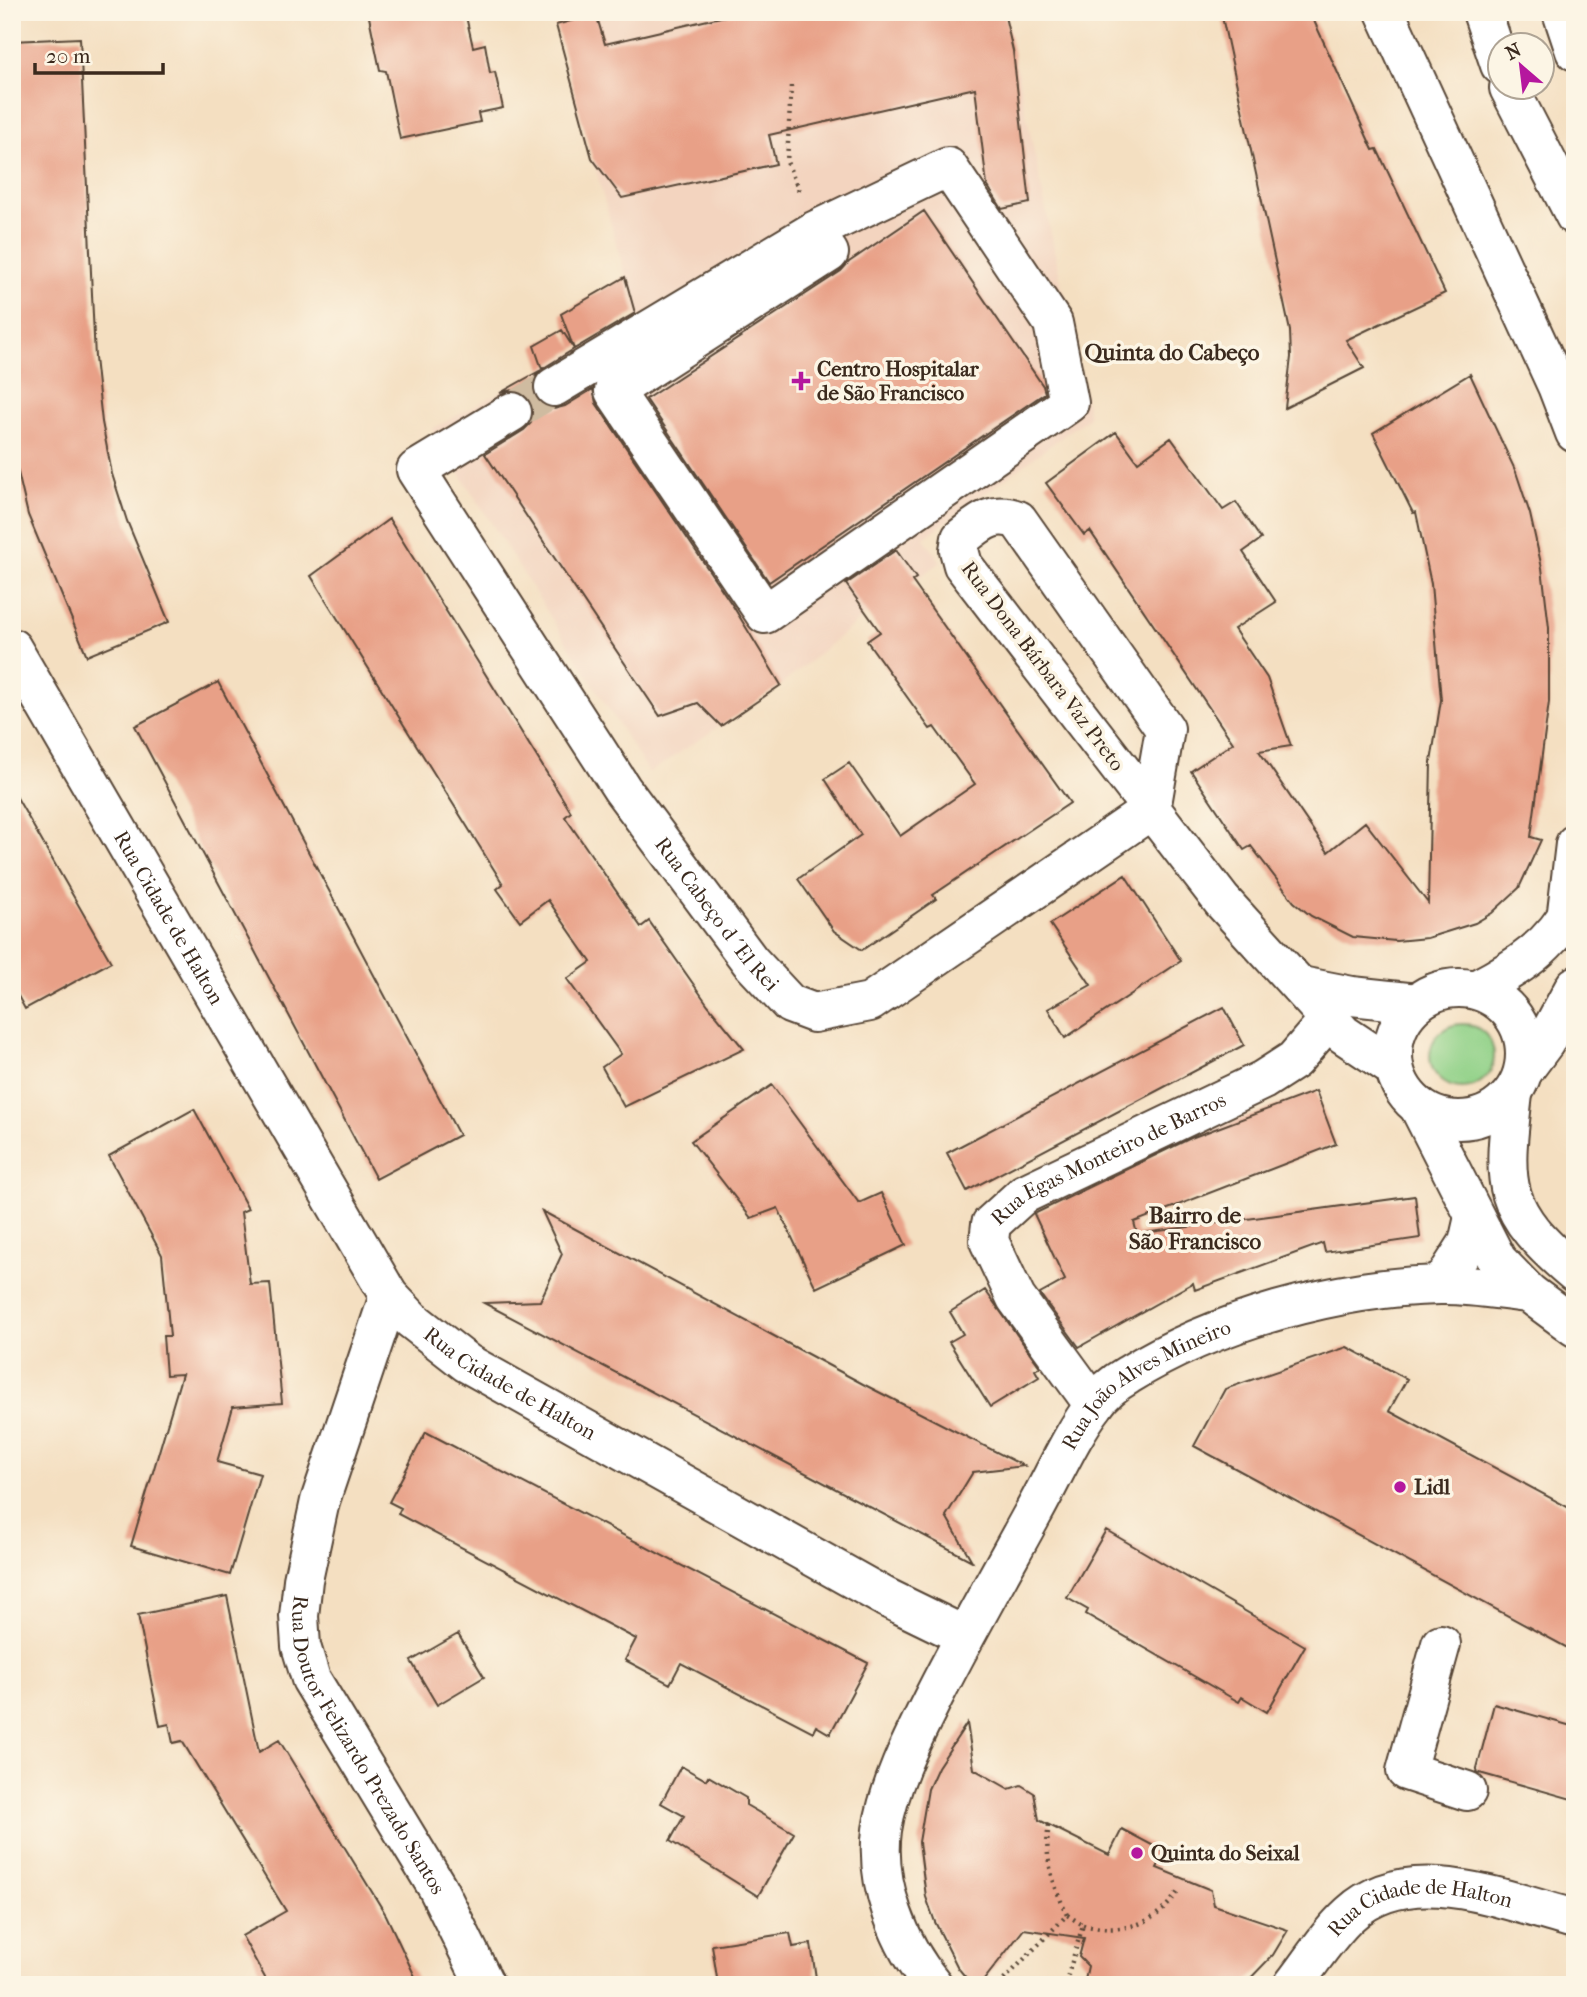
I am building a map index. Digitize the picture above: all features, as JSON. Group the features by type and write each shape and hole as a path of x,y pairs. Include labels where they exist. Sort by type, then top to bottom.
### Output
{"street":[{"path":"1385,12 1557,386 1575,433"},
{"path":"1482,12 1489,32"},
{"path":"1563,12 1575,51"},
{"path":"1516,102 1575,216"},
{"path":"554,387 814,230 948,167 1053,323 1069,404 765,614 614,391 830,253 814,230"},
{"name":"Rua Cabeço d´El Rei","path":"512,412 416,470 622,789 750,961 790,1004 814,1013 870,1002 1151,810"},
{"path":"948,489 976,527"},
{"name":"Rua Dona Bárbara Vaz Preto","path":"1151,810 1165,729 1018,520 1003,514 987,518 961,538 959,550 963,565 1151,810 1222,901 1343,1034 1394,1068"},
{"name":"Rua Cidade de Halton","path":"12,648 389,1296 412,1320 467,1363 885,1597 965,1636"},
{"path":"1477,989 1521,965 1570,911 1575,844"},
{"path":"1301,986 1352,996 1417,1003"},
{"path":"1419,1107 1447,1118 1479,1118 1498,1108 1545,1042 1575,986"},
{"path":"1575,1273 1522,1222 1505,1162 1526,1050 1522,1029 1511,1012 1495,997 1477,989 1445,988 1417,1003 1405,1016 1393,1049 1394,1068 1407,1096 1419,1107 1497,1260 1529,1293 1575,1326"},
{"name":"Rua Egas Monteiro de Barros","path":"1094,1405 1016,1298 989,1241 991,1224 1024,1194 1263,1080 1294,1060 1329,1019"},
{"path":"1441,1285 1468,1243 1474,1217"},
{"name":"Rua João Alves Mineiro","path":"965,1636 1094,1405 1128,1374 1239,1324 1325,1300 1441,1285 1529,1293"},
{"name":"Rua Doutor Felizardo Prezado Santos","path":"389,1296 320,1501 303,1580 299,1616 301,1646 311,1679 437,1887 485,1985"},
{"path":"933,1985 904,1939 892,1909 882,1859 882,1833 888,1804 916,1731 965,1636"},
{"path":"1441,1644 1406,1771 1467,1791"},
{"name":"Rua Cidade de Halton","path":"1293,1985 1350,1913 1392,1890 1419,1885 1446,1888 1575,1919"}],"path":[{"path":"787,162 791,86"},
{"path":"1049,1825 1046,1840 1049,1864 1067,1915 1083,1924 1110,1931 1136,1925 1158,1914 1179,1890"},
{"path":"999,1985 1067,1915"},
{"path":"1065,1985 1083,1924"}],"shaded area":[{"name":"Centro Hospitalar de São Francisco","path":"552,12 1005,12 1089,417 924,538 941,562 867,614 781,685 649,773 432,429 637,318"}],"green space":[{"path":"1462,1024 1474,1026 1485,1033 1492,1044 1492,1068 1485,1079 1474,1086 1462,1088 1450,1086 1439,1079 1432,1068 1430,1056 1432,1044 1439,1033 1450,1026"}],"building":[{"path":"368,12 465,12 473,47 485,44 490,73 495,72 503,108 478,113 480,122 400,139 386,71 380,70"},
{"path":"742,12 1004,12 1013,51 1030,203 1002,209 987,185 975,88 769,135 776,164 622,198 592,158 556,25 596,14 605,44"},
{"path":"1221,12 1310,12 1373,150 1377,149 1445,293 1346,340 1364,368 1285,408 1291,357 1290,331"},
{"path":"80,38 95,358 102,422 112,474 127,521 169,622 87,656 28,515 12,447 12,41"},
{"path":"924,211 1043,386 1045,393 769,582 646,399 841,271 849,262"},
{"path":"625,277 635,313 574,349 561,314"},
{"path":"562,330 574,349 542,369 534,346"},
{"path":"541,370 535,377 532,388 536,399 544,406 554,409 565,406 593,389 596,403 733,606 781,685 721,726 698,703 660,716 485,454 524,430 531,423 534,412 531,401 523,393 512,390 500,393"},
{"path":"1470,374 1516,472 1530,514 1542,568 1549,628 1549,702 1531,837 1541,840 1519,888 1492,913 1475,923 1427,938 1396,941 1353,937 1311,916 1294,902 1251,846 1244,850 1191,771 1233,743 1090,531 1084,535 1046,483 1116,432 1138,462 1171,438 1223,510 1236,502 1261,539 1243,552 1276,602 1234,629 1267,678 1291,746 1259,751 1328,852 1365,822 1428,903 1431,762 1441,700 1431,584 1416,512 1413,513 1373,433"},
{"path":"389,519 571,812 565,817 641,927 649,921 708,1005 744,1049 624,1107 602,1067 621,1054 567,979 591,962 548,900 520,921 497,889 503,884 311,576"},
{"path":"896,550 916,578 912,581 1070,803 933,895 936,899 862,950 834,931 798,879 861,835 825,779 849,763 900,836 975,784 934,727 930,729 867,641 880,632 846,584"},
{"path":"218,682 459,1135 376,1179 135,726"},
{"path":"12,789 111,962 25,1009 12,985"},
{"path":"1125,875 1181,961 1065,1038 1048,1009 1091,985 1050,924"},
{"path":"1224,1007 1244,1045 967,1191 947,1153"},
{"path":"772,1085 859,1203 881,1193 906,1245 816,1288 778,1208 751,1218 691,1141"},
{"path":"1316,1091 1336,1144 1134,1222 1137,1234 1415,1196 1420,1238 1325,1252 1323,1243 1195,1290 1193,1283 1079,1347 1040,1294 1065,1280 1034,1214 1191,1138"},
{"path":"194,1109 248,1209 241,1212 250,1284 270,1283 282,1403 233,1407 217,1462 260,1474 230,1575 131,1546 182,1374 166,1375 163,1336 170,1336 162,1255 109,1156"},
{"path":"542,1211 863,1384 1024,1466 973,1472 946,1516 972,1561 484,1303 540,1301 562,1254"},
{"path":"985,1290 1040,1367 1035,1370 1039,1377 990,1407 949,1342 963,1334 950,1312"},
{"name":"Lidl","path":"1347,1347 1407,1379 1389,1411 1575,1511 1575,1652 1194,1446 1225,1389"},
{"path":"426,1432 868,1663 830,1734 816,1726 813,1732 681,1663 670,1684 625,1660 636,1639 398,1514 401,1508 389,1502"},
{"path":"1106,1530 1305,1646 1267,1712 1242,1697 1239,1702 1086,1614 1088,1610 1067,1598"},
{"path":"227,1596 259,1752 279,1740 386,1915 419,1985 269,1985 242,1936 286,1911 182,1741 173,1743 169,1724 160,1726 138,1615"},
{"path":"458,1634 484,1677 437,1705 411,1661"},
{"path":"1494,1704 1575,1727 1575,1800 1476,1772"},
{"path":"967,1723 974,1769 1009,1789 1021,1785 1034,1793 1039,1820 1109,1855 1122,1829 1165,1852 1157,1868 1211,1890 1214,1905 1288,1930 1273,1955 1244,1985 1084,1985 1088,1966 1079,1957 1084,1938 1024,1929 980,1985 972,1985 958,1968 935,1922 926,1897 919,1842 928,1789 938,1767"},
{"path":"681,1766 706,1780 708,1776 746,1798 746,1805 794,1833 758,1896 670,1841 684,1816 661,1803"},
{"path":"790,1933 793,1947 811,1944 817,1985 718,1985 712,1945"}],"tunnel":[{"path":"512,412 554,387"}],"place":[{"name":"Centro Hospitalar de São Francisco","path":"801,381"},
{"name":"Lidl","path":"1400,1487"},
{"name":"Quinta do Seixal","path":"1137,1853"}],"district":[{"name":"Quinta do Cabeço","path":"1172,352"},
{"name":"Bairro de São Francisco","path":"1195,1228"}]}
